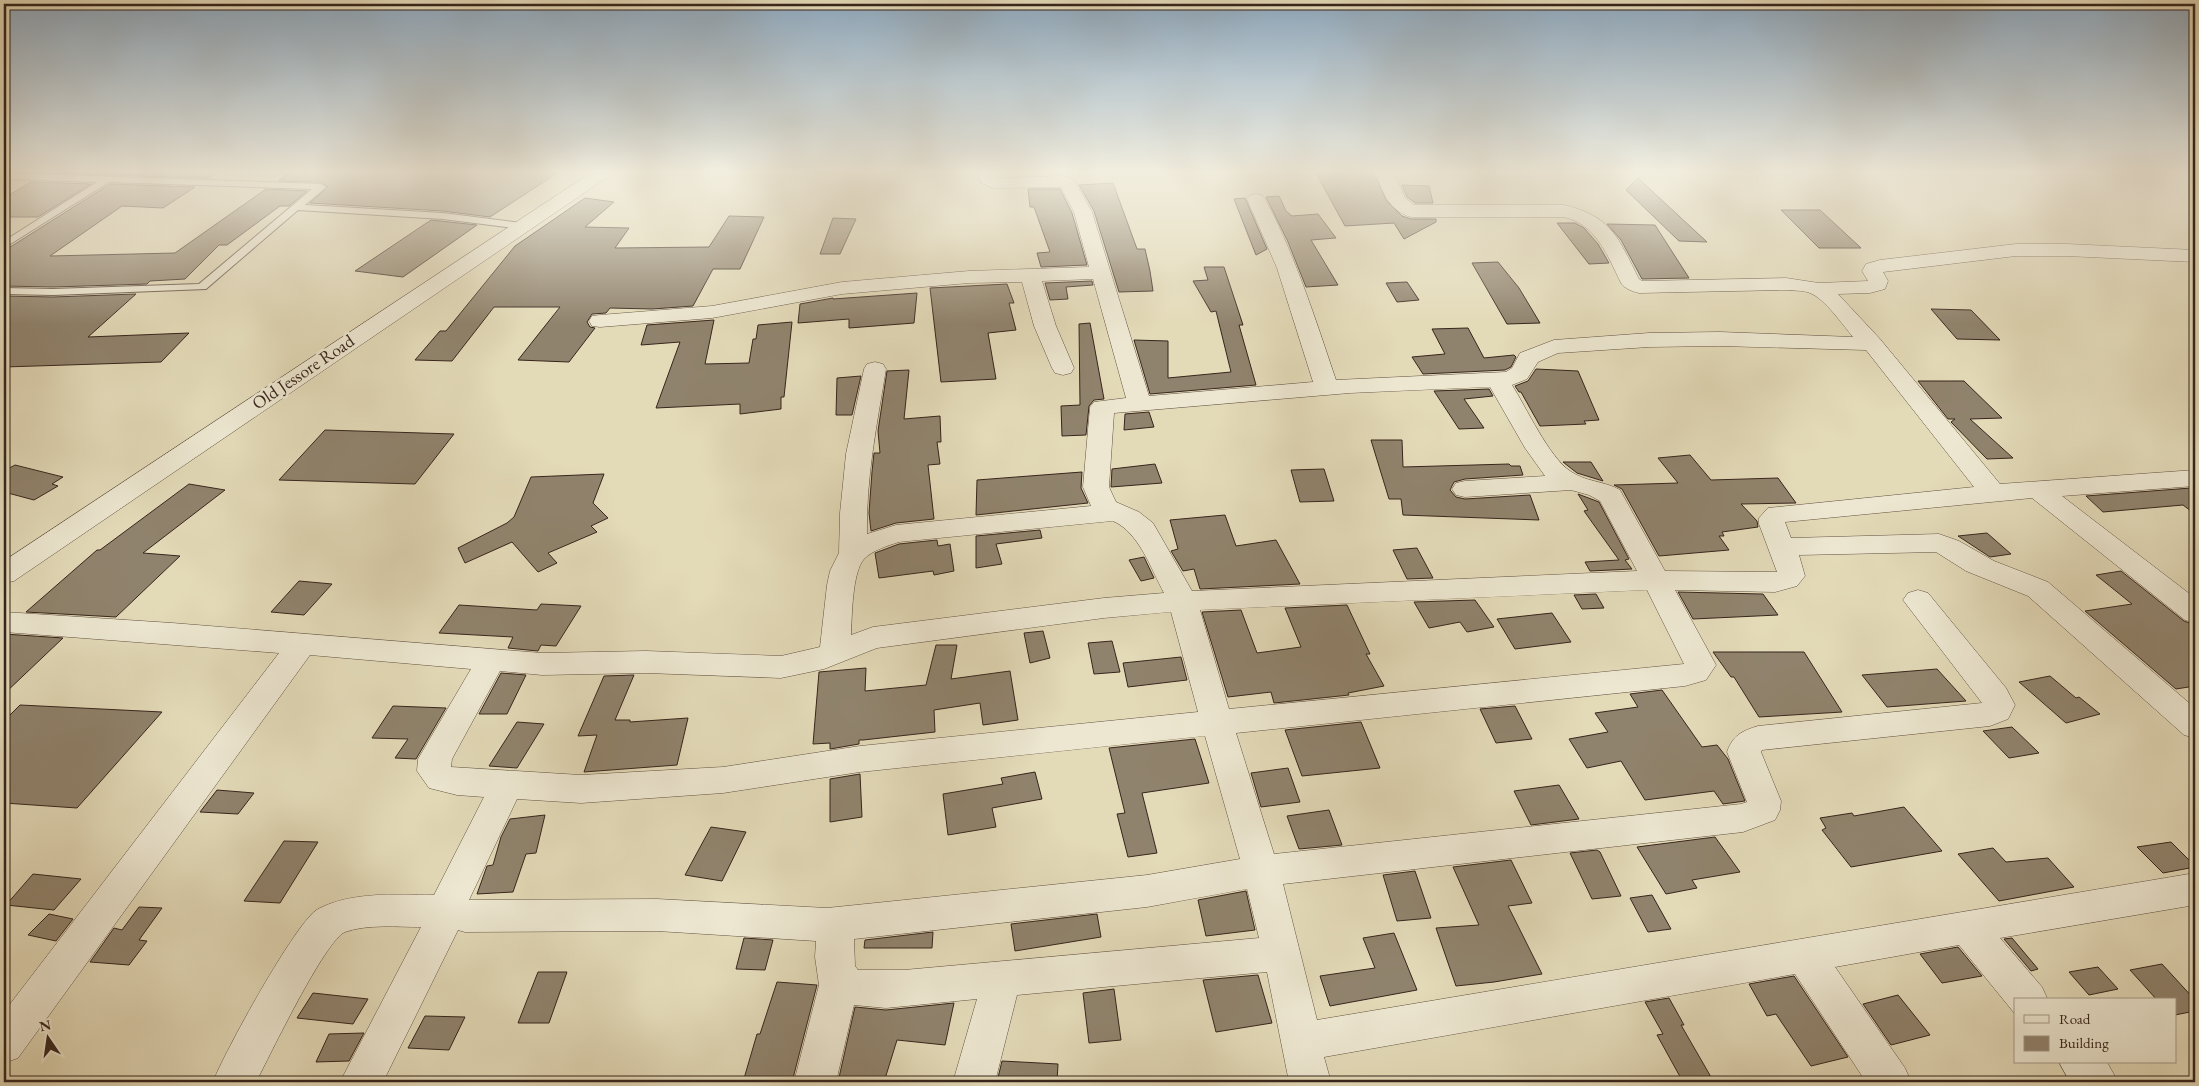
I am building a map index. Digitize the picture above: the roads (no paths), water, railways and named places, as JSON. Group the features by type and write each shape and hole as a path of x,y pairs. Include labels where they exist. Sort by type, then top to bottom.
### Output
{"street":[{"name":"Old Jessore Road","path":"4,574 526,223"},
{"path":"1086,223 1140,404"},
{"path":"1269,223 1287,266 1327,388"},
{"path":"1594,223 1601,227 1632,283 1639,287 1786,284 1818,289 1870,287 1878,285 1878,281 1872,271 1880,266 2016,250 2067,250 2195,256"},
{"path":"600,321 712,312 842,288 969,277 1101,273"},
{"path":"1030,275 1045,326 1063,368"},
{"path":"1818,289 1830,298 1872,344 1993,493"},
{"path":"1310,1082 1300,1042 1294,1003 1262,871 1216,722 1183,601 1143,529 1130,518 1105,507 1096,487 1102,407 1327,388 1498,380 1517,377 1523,372 1528,358 1554,347 1649,340 1720,339 1872,344"},
{"path":"834,654 843,572 853,553 853,513 859,454 875,370"},
{"path":"1498,380 1554,473 1571,482"},
{"path":"4,622 542,664 646,662 781,667 813,661 873,638 1104,608 1183,601 1656,580 1775,582 1787,580 1791,576 1791,571 1772,524 1772,518 1777,514 1993,493 2194,479"},
{"path":"492,659 435,759 434,771 442,779 456,782 582,788 723,780 860,759 1685,675 1695,672 1700,665 1611,496 1594,486 1571,482 1465,489"},
{"path":"2038,490 2195,613"},
{"path":"853,553 871,542 896,534 1116,512"},
{"path":"1782,547 1939,543 1949,546 1977,564 2024,581 2038,589 2195,726"},
{"path":"234,1082 291,975 318,934 329,922 346,915 449,911 465,916 657,915 836,924 1147,891 1262,871 1743,818 1755,815 1763,810 1764,801 1744,752 1746,744 1750,741 1758,738 1990,714 1996,710 1999,705 1995,696 1918,600"},
{"path":"4,1044 302,644"},
{"path":"361,1082 449,911 451,898 506,784"},
{"path":"1300,1042 2195,889"},
{"path":"815,1082 838,985 835,956 836,924"},
{"path":"1967,927 2026,998"},
{"path":"837,974 846,984 876,989 1282,953"},
{"path":"1804,955 1890,1082"},
{"path":"974,1082 1002,979"},
{"path":"2082,1064 2097,1082"}],"lane":[{"path":"4,245 39,223"},
{"path":"4,291 52,292 202,287 278,223"},
{"path":"495,223 521,226"}]}
